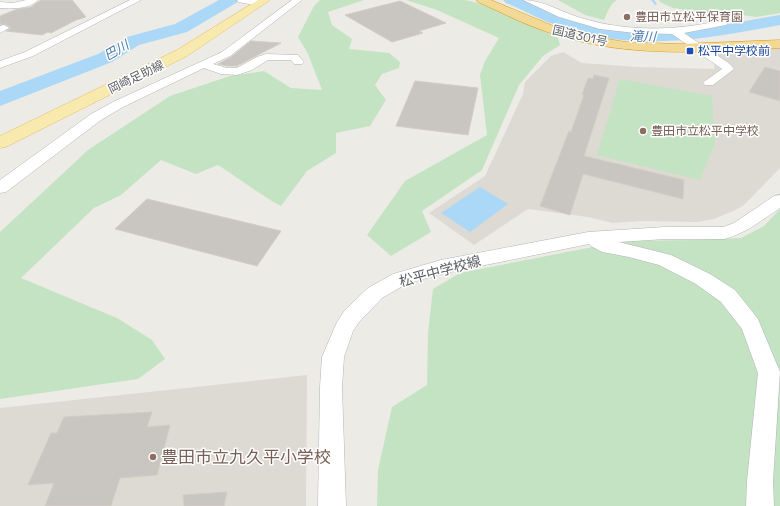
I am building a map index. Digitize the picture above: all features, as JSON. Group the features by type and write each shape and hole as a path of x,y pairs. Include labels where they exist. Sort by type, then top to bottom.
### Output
{"highway":[{"name":"国道301号","path":"482,0 538,24 576,37 632,45 780,44"}],"main road":[{"name":"岡崎足助線","path":"0,143 182,54 254,1"}],"street":[{"path":"0,5 11,7 18,6 34,0"},
{"path":"0,66 29,54 137,0"},
{"path":"0,188 96,117 119,104 208,64 230,52 298,0"},
{"path":"526,0 576,20 595,25 642,30 674,30 702,28 724,23"},
{"path":"674,30 723,62 728,69 709,83"},
{"path":"182,54 208,64 221,72 235,72 248,68 263,58 270,56 294,57 298,62"},
{"name":"松平中学校線","path":"332,506 331,387 333,357 344,328 362,304 375,293 388,285 416,274 441,267 588,238 665,233 725,233 740,227 780,200"},
{"path":"588,238 608,246 665,260 703,279 728,296 751,325 768,373 760,481 760,506"}],"shaded area":[{"name":"豊田市立松平中学校","path":"780,46 780,168 743,206 733,211 714,219 697,222 643,221 613,223 588,217 528,209 474,245 429,213 485,176 523,94 525,82 551,56 563,52 582,63 638,67 714,69 715,61 696,54"},
{"name":"豊田市立九久平小学校","path":"307,375 306,506 0,506 0,408"}],"green space":[{"path":"320,0 364,0 328,12 332,25 352,39 349,49 389,53 400,62 399,68 382,74 375,85 386,100 370,126 336,133 336,153 307,171 281,206 218,165 196,174 161,160 121,195 94,208 21,278 117,318 152,340 165,359 138,379 0,399 0,232 88,150 170,96 230,76 264,71 291,88 322,90 308,54 298,37 314,6"},
{"path":"406,0 464,0 488,6 558,38 560,45 543,56 519,85 482,170 422,211 431,232 391,256 367,235 405,181 487,135 480,75 485,61 499,38 437,10"},
{"path":"558,0 617,0 611,6 604,20 585,15"},
{"path":"659,0 780,0 780,13 756,17 722,12 706,13 673,8 660,2"},
{"path":"620,79 712,96 715,143 700,180 597,155"},
{"path":"780,209 780,506 377,506 378,470 392,407 427,385 428,333 433,289 460,273 623,241 741,238 764,226"}],"water":[{"path":"480,187 508,204 470,232 441,213"}],"building":[{"path":"41,0 72,0 86,17 76,20 51,33 48,32 42,35 6,31 10,29 10,27 5,24 0,24 0,16 15,10 31,7"},
{"path":"400,1 446,23 419,31 423,33 392,42 345,15"},
{"path":"251,41 281,43 237,66 218,64 231,57"},
{"path":"765,67 780,71 780,101 749,92"},
{"path":"594,75 609,78 584,156 684,180 683,199 583,174 570,215 540,206 569,131 571,132 584,95 582,95 588,78 593,79"},
{"path":"415,81 478,88 468,135 396,126"},
{"path":"147,199 281,231 257,266 115,229"},
{"path":"152,412 147,427 170,425 157,475 120,478 111,506 45,506 54,483 28,485 51,433 57,433 64,417"},
{"path":"227,492 224,506 184,506 183,495"}],"waterway":[{"name":"巴川","path":"0,99 105,58 133,41 181,28 231,0"},
{"name":"滝川","path":"511,0 578,27 603,33 629,36 679,36 780,20"},
{"path":"652,0 656,4"}],"place":[{"name":"豊田市立松平保育園","path":"627,17"},
{"name":"松平中学校前","path":"690,51"},
{"name":"豊田市立松平中学校","path":"643,131"},
{"name":"豊田市立九久平小学校","path":"153,457"}]}
